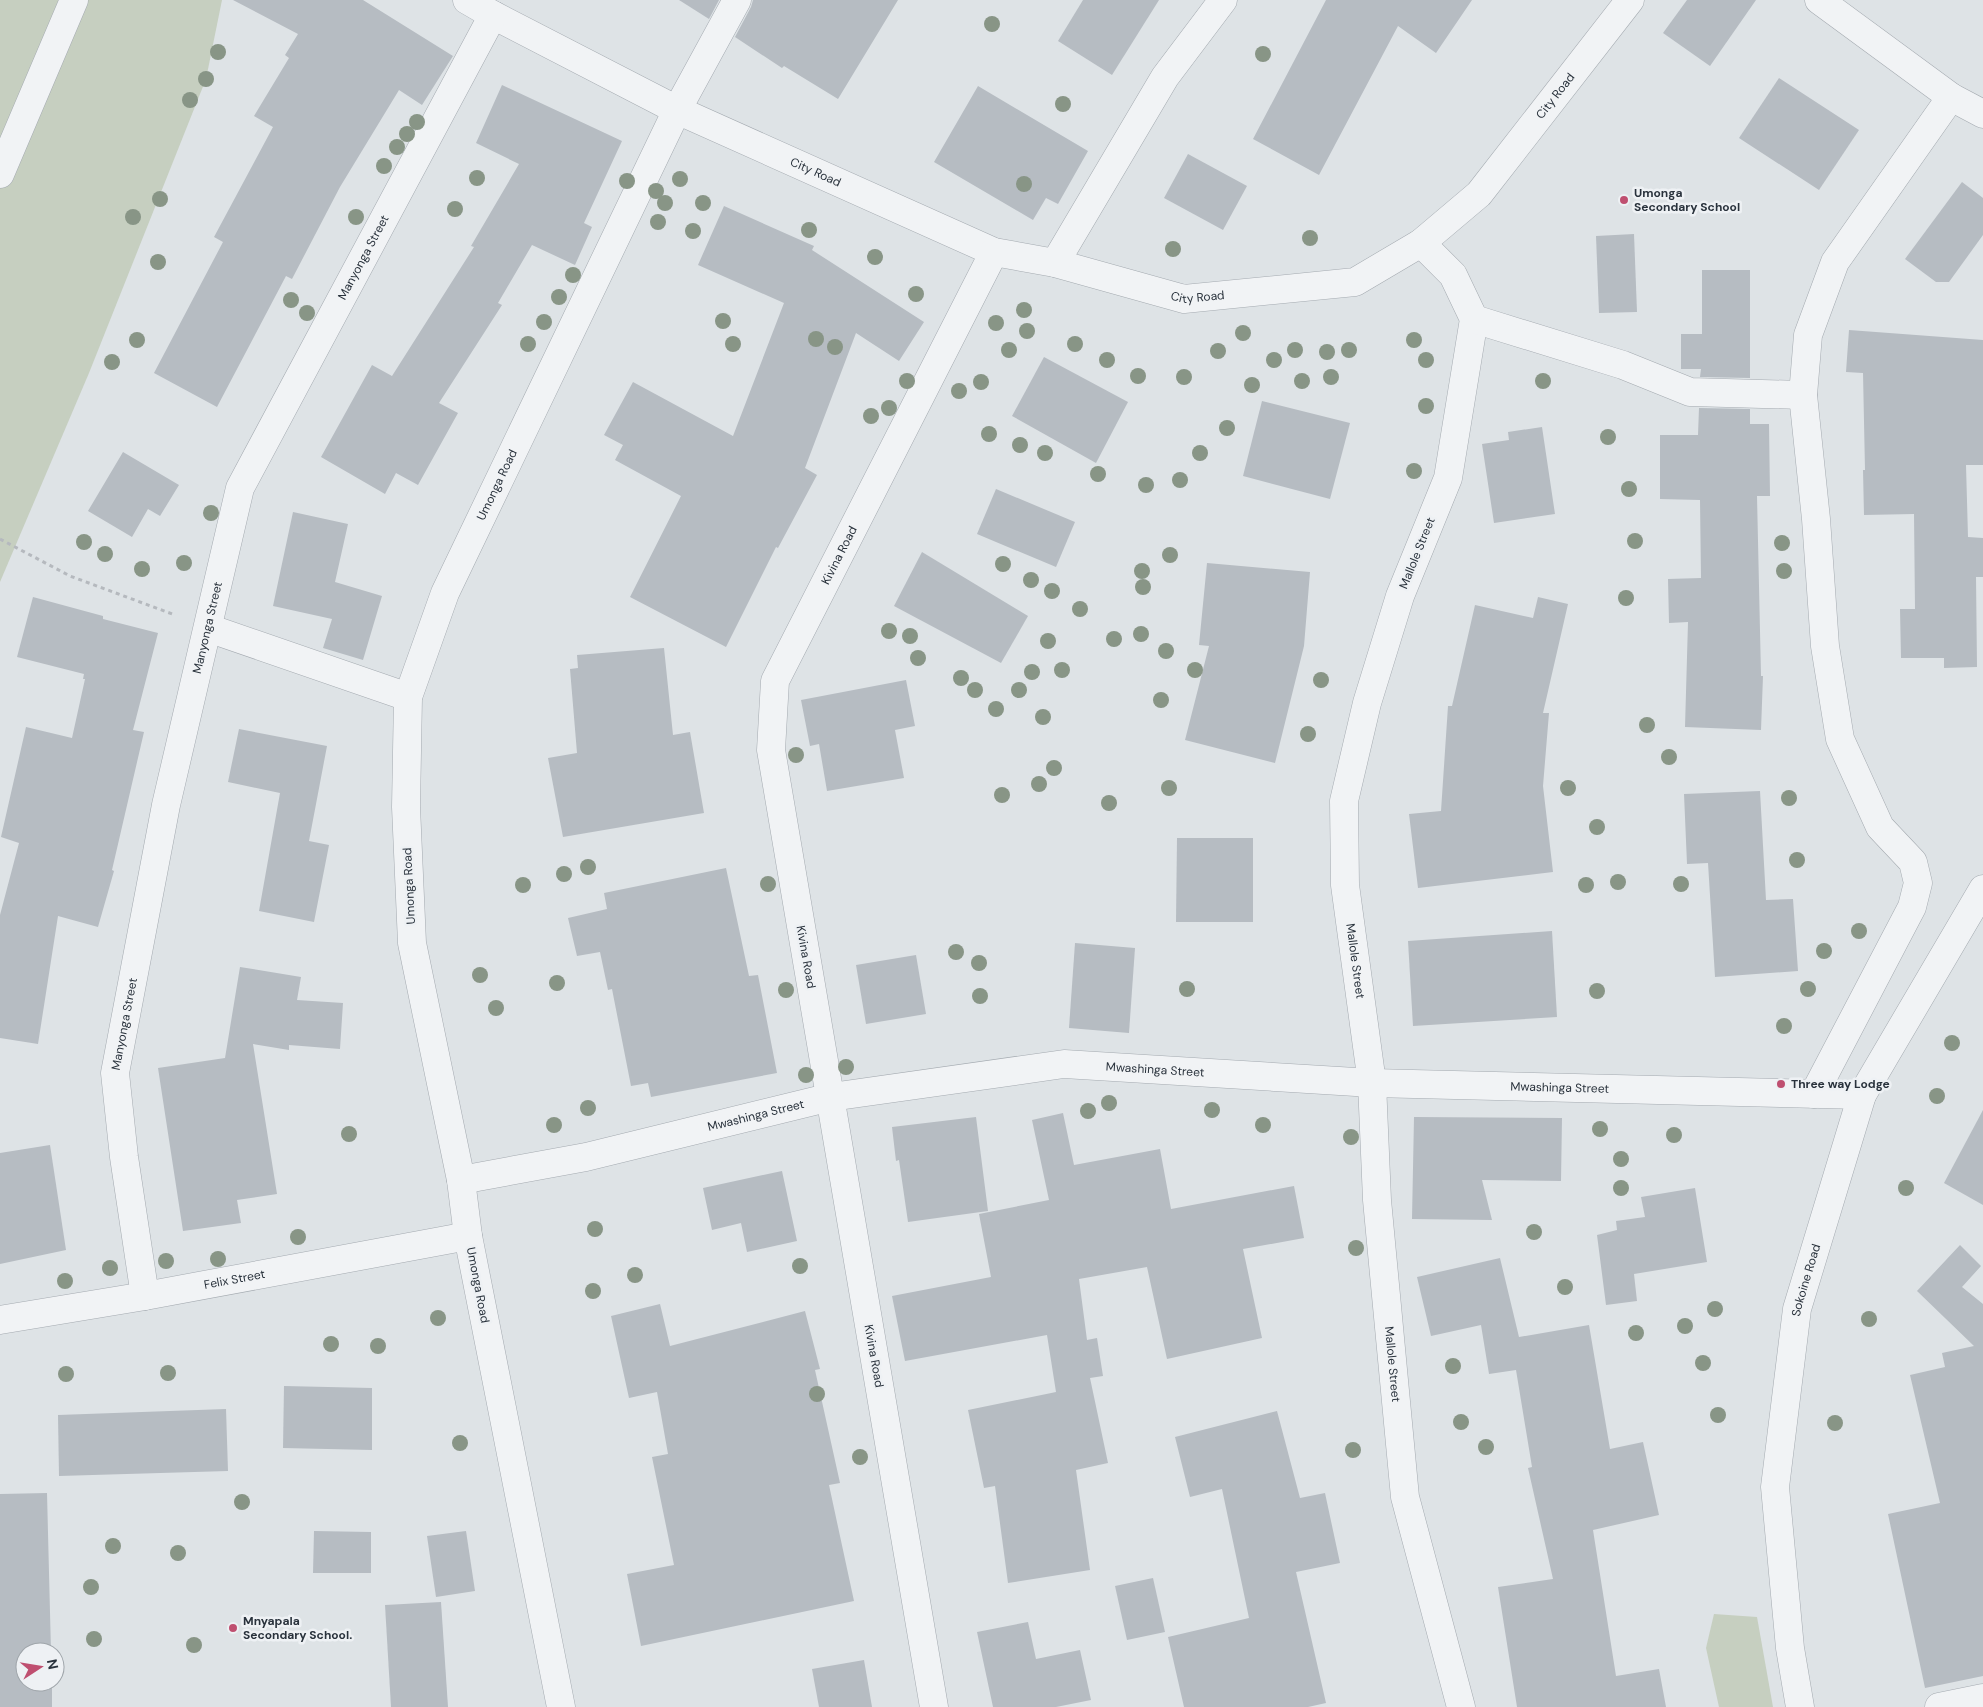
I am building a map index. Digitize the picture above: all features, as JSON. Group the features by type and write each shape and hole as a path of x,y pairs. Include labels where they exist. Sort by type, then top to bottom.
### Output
{"street":[{"path":"0,174 74,0"},
{"name":"City Road","path":"467,0 677,110 994,252 1055,263 1184,299 1355,282 1421,243 1479,194 1630,0"},
{"path":"677,110 737,0"},
{"path":"1055,263 1166,77 1223,0"},
{"path":"1819,0 1951,97 1983,114"},
{"name":"Manyonga Street","path":"145,1296 124,1157 115,1073 166,805 240,488 493,15"},
{"path":"1814,1094 1912,907 1918,883 1913,862 1880,827 1840,739 1825,646 1816,519 1804,395 1808,335 1834,262 1951,97"},
{"name":"Umonga Road","path":"561,1707 468,1236 461,1180 412,943 406,807 408,697 446,593 677,110"},
{"path":"1421,243 1453,275 1474,319 1623,365 1690,392 1804,395"},
{"name":"Kivina Road","path":"934,1707 771,750 776,682 994,252"},
{"name":"Mallole Street","path":"1461,1707 1405,1497 1378,1200 1372,1083 1345,885 1344,801 1367,703 1400,596 1448,478 1474,319"},
{"path":"208,628 408,697"},
{"name":"Sokoine Road","path":"1800,1707 1790,1648 1775,1487 1797,1309 1862,1095 1983,889"},
{"name":"Mwashinga Street","path":"461,1180 586,1157 830,1097 1064,1064 1372,1083 1862,1095"},
{"name":"Felix Street","path":"0,1320 145,1296 468,1236"},
{"path":"1939,1707 1983,1698"}],"path":[{"path":"0,539 70,576 208,628"}],"green space":[{"path":"0,0 222,0 206,79 89,373 0,582"},
{"path":"1714,1614 1757,1617 1773,1707 1719,1707 1706,1648"}],"building":[{"path":"233,0 363,0 453,56 422,105 399,90 340,187 292,279 286,276 217,407 154,373 223,242 214,237 273,127 254,116 289,58 285,55 298,34"},
{"path":"679,0 719,0 709,19"},
{"path":"753,0 898,0 838,99 784,66 782,68 735,37"},
{"path":"1083,0 1159,0 1112,75 1058,41"},
{"path":"1326,0 1472,0 1436,53 1398,26 1319,175 1253,139"},
{"path":"1687,0 1756,0 1710,66 1663,33"},
{"path":"1779,78 1859,130 1819,190 1739,138"},
{"path":"502,85 622,141 584,223 592,227 575,265 532,245 498,303 502,305 439,403 458,413 418,485 396,473 385,494 321,457 372,365 392,376 474,247 471,246 519,164 476,143"},
{"path":"978,86 1088,151 1058,204 1046,198 1033,220 934,162"},
{"path":"1188,154 1247,186 1223,230 1164,198"},
{"path":"1962,182 1983,198 1983,235 1949,282 1936,282 1905,259"},
{"path":"724,206 814,246 812,250 924,322 899,361 856,333 805,468 817,475 778,548 776,547 726,647 630,597 681,496 615,460 623,445 604,435 633,382 733,436 784,303 698,265"},
{"path":"1634,234 1637,312 1599,313 1596,236"},
{"path":"1702,270 1750,270 1750,378 1700,377 1701,369 1681,369 1681,334 1702,334"},
{"path":"1849,330 1983,340 1983,465 1966,465 1968,537 1983,538 1983,577 1976,577 1977,667 1944,668 1944,658 1901,658 1900,609 1915,609 1914,514 1864,515 1863,373 1846,372"},
{"path":"1044,357 1128,402 1096,463 1012,416"},
{"path":"1262,401 1350,423 1330,499 1243,476"},
{"path":"1699,408 1750,409 1750,424 1769,424 1770,496 1757,496 1761,676 1763,676 1761,730 1685,727 1688,622 1669,623 1668,579 1701,578 1700,500 1660,499 1660,435 1698,435"},
{"path":"1542,427 1555,514 1494,523 1482,444 1509,440 1508,432"},
{"path":"123,452 179,485 160,516 148,509 132,537 88,511"},
{"path":"996,489 1075,522 1056,567 977,534"},
{"path":"293,512 348,524 335,582 382,596 363,660 323,648 332,619 273,606"},
{"path":"922,552 1028,616 1001,663 894,606"},
{"path":"1207,563 1310,572 1304,646 1275,763 1185,740 1209,646 1199,645"},
{"path":"33,597 103,616 103,619 158,633 133,730 144,732 112,870 114,871 98,927 58,916 38,1044 0,1038 0,915 19,843 1,837 26,727 72,738 85,679 83,679 84,674 17,657"},
{"path":"1538,597 1568,604 1543,713 1549,713 1543,786 1553,872 1418,888 1409,814 1441,811 1448,706 1452,706 1475,605 1533,618"},
{"path":"664,648 673,735 690,732 704,813 563,837 548,758 577,753 570,669 578,668 577,655"},
{"path":"906,680 915,726 895,730 904,778 827,791 819,744 810,746 801,700"},
{"path":"239,729 327,746 309,841 329,845 314,922 259,911 280,793 228,782"},
{"path":"1760,791 1766,900 1793,899 1798,971 1715,977 1708,863 1687,864 1684,794"},
{"path":"1177,838 1253,838 1253,922 1176,922"},
{"path":"726,868 749,976 758,975 777,1073 651,1097 648,1083 631,1086 612,989 608,990 600,952 577,956 568,918 607,909 604,893"},
{"path":"1552,931 1557,1017 1413,1026 1408,941"},
{"path":"1075,943 1135,948 1129,1033 1069,1028"},
{"path":"916,955 926,1014 866,1024 856,965"},
{"path":"240,967 301,977 297,1000 343,1003 340,1049 289,1045 289,1050 253,1044 277,1194 237,1200 241,1223 183,1231 158,1068 225,1058"},
{"path":"1983,1110 1983,1205 1944,1183"},
{"path":"1063,1113 1074,1165 1160,1149 1171,1209 1294,1186 1304,1238 1243,1249 1262,1338 1167,1359 1147,1267 1079,1279 1087,1340 1097,1338 1103,1376 1090,1378 1108,1463 1076,1470 1090,1570 1008,1583 995,1486 984,1488 968,1410 1056,1392 1047,1335 905,1361 892,1296 991,1277 979,1214 1049,1200 1032,1120"},
{"path":"976,1117 988,1211 908,1222 899,1160 896,1161 892,1127"},
{"path":"1414,1117 1562,1118 1561,1181 1482,1180 1492,1220 1412,1219"},
{"path":"50,1145 66,1250 0,1264 0,1153"},
{"path":"782,1171 797,1241 747,1252 741,1223 712,1230 703,1188"},
{"path":"1695,1188 1707,1262 1634,1274 1637,1301 1606,1305 1597,1235 1617,1230 1616,1221 1645,1217 1641,1197"},
{"path":"1960,1245 1981,1266 1962,1287 1983,1304 1983,1676 1925,1688 1888,1514 1940,1503 1910,1375 1945,1367 1942,1353 1974,1346 1917,1291"},
{"path":"1500,1258 1519,1337 1589,1325 1610,1449 1643,1442 1659,1515 1593,1530 1616,1676 1659,1669 1666,1707 1517,1707 1498,1587 1553,1579 1528,1468 1532,1467 1516,1370 1489,1374 1481,1325 1431,1336 1417,1277"},
{"path":"660,1304 670,1346 805,1311 820,1369 815,1370 840,1483 829,1485 854,1601 641,1646 627,1574 674,1565 652,1457 668,1454 657,1392 629,1398 611,1316"},
{"path":"284,1386 372,1388 372,1450 283,1448"},
{"path":"226,1409 228,1471 59,1476 58,1415"},
{"path":"1277,1411 1300,1498 1325,1493 1340,1563 1296,1572 1326,1703 1308,1707 1184,1707 1168,1637 1249,1618 1222,1489 1190,1497 1175,1437"},
{"path":"47,1493 51,1642 15,1642 15,1692 52,1692 52,1707 0,1707 0,1494"},
{"path":"314,1531 371,1532 371,1573 313,1573"},
{"path":"466,1531 475,1591 436,1597 427,1536"},
{"path":"1153,1578 1165,1632 1127,1640 1115,1586"},
{"path":"441,1602 448,1707 391,1707 385,1605"},
{"path":"1028,1622 1036,1659 1080,1650 1091,1700 1056,1707 993,1707 977,1632"},
{"path":"864,1660 872,1707 819,1707 812,1669"}],"place":[{"name":"Umonga Secondary School","path":"1624,200"},
{"name":"Three way Lodge","path":"1781,1084"},
{"name":"Mnyapala Secondary School.","path":"233,1628"}]}
